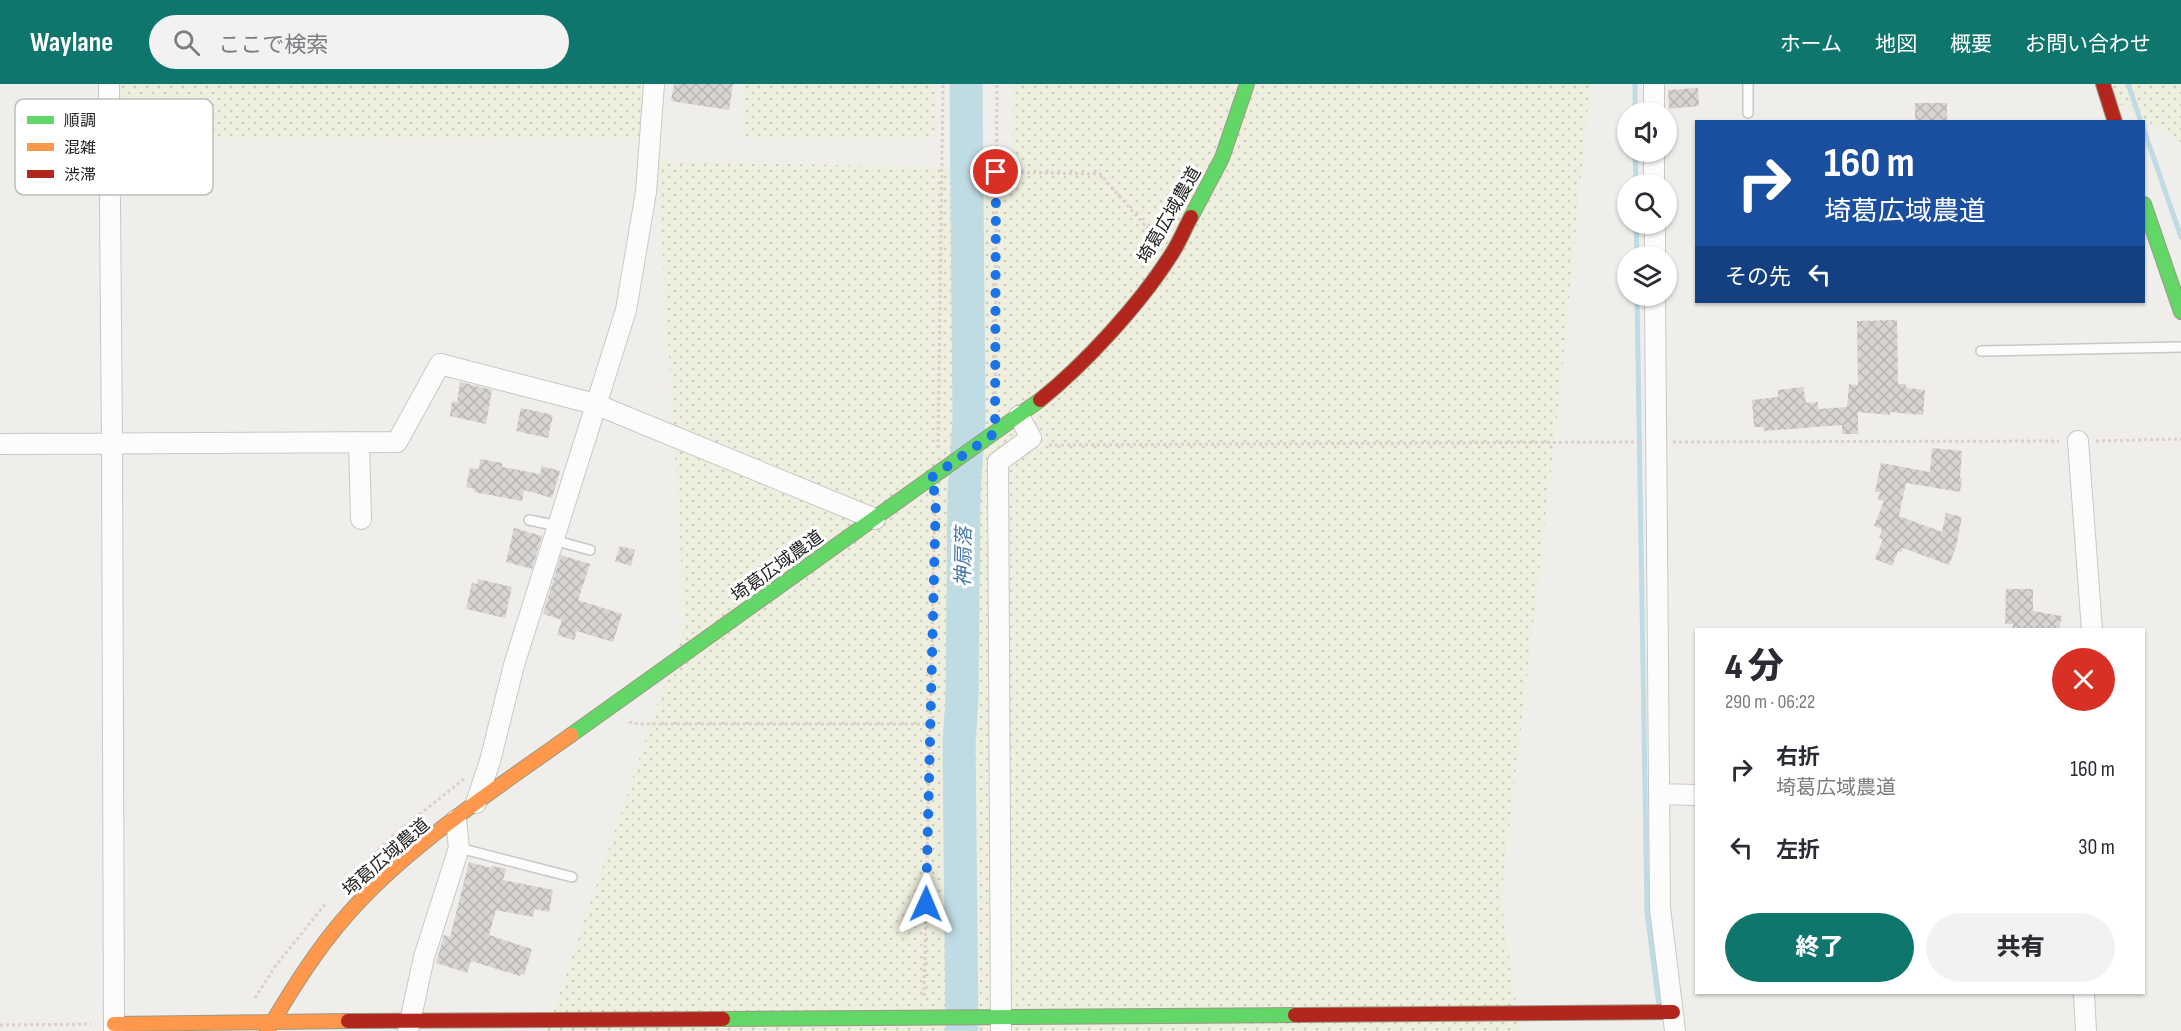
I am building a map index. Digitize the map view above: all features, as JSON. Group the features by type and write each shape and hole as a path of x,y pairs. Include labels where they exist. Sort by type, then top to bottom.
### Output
{"street":[{"path":"109,84 109,99"},
{"path":"476,803 490,761 514,665 626,310 646,192 654,84"},
{"name":"埼葛広域農道","path":"270,1026 311,960 350,912 398,867 476,803 1019,416 1067,378 1132,307 1171,255 1222,158 1247,84"},
{"path":"1654,84 1654,102"},
{"path":"2103,84 2114,120"},
{"path":"110,195 114,1027 923,1017 1001,1025 1674,1021 1660,908 1655,306"},
{"path":"2145,207 2181,312"},
{"path":"0,444 398,442 440,364 595,404 874,519"},
{"path":"1001,1025 998,462 1032,438 1019,416"},
{"path":"2078,441 2091,628"},
{"path":"359,442 362,519"},
{"path":"1659,794 1695,795"},
{"path":"409,1025 424,957 459,848 456,820"},
{"path":"2084,994 2086,1031"}],"lane":[{"path":"1748,84 1748,112"},
{"path":"1981,351 2181,347"},
{"path":"529,520 590,550"},
{"path":"459,848 572,877"}],"path":[{"path":"923,1017 943,84"},
{"path":"995,433 997,84"},
{"path":"996,172 1100,174 1171,255"},
{"path":"1032,438 1052,446 2181,439"},
{"path":"628,722 650,724 930,724"},
{"path":"0,1025 114,1027"}],"green space":[{"path":"120,84 647,84 644,139 213,140 213,99 120,99"},
{"path":"744,84 936,84 936,139 744,139"},
{"path":"1012,84 1590,84 1559,402 1501,898 1520,1031 547,1031 685,624 657,161 1012,169"},
{"path":"2111,84 2181,84 2181,143 2145,120 2112,99"}],"building":[{"path":"674,84 733,84 729,110 671,101"},
{"path":"1698,88 1699,106 1677,108 1677,102 1669,102 1668,90"},
{"path":"1915,103 1947,103 1947,120 1915,120"},
{"path":"1897,320 1898,384 1906,384 1906,388 1925,390 1923,415 1858,412 1858,434 1842,434 1842,425 1764,431 1763,427 1754,427 1752,400 1778,397 1778,390 1803,387 1806,403 1818,402 1818,409 1847,407 1849,384 1858,385 1857,321"},
{"path":"460,382 492,390 486,424 450,416 452,401 457,402"},
{"path":"521,408 553,415 548,438 516,431"},
{"path":"1932,448 1962,451 1960,492 1906,483 1899,516 1942,532 1946,513 1962,517 1956,547 1949,565 1903,548 1901,552 1898,551 1892,566 1875,559 1883,539 1879,538 1882,529 1874,526 1884,501 1878,499 1880,492 1875,492 1881,463 1930,472"},
{"path":"480,459 502,463 502,467 540,474 542,466 560,471 552,498 524,490 522,501 474,492 475,489 466,487 470,468 479,469"},
{"path":"514,528 542,536 532,569 506,562"},
{"path":"620,546 635,550 631,566 615,561"},
{"path":"561,555 590,564 578,600 622,614 613,642 577,631 574,640 557,635 562,620 543,614"},
{"path":"478,579 512,587 505,618 466,609 472,583 477,584"},
{"path":"2006,589 2033,589 2033,611 2062,616 2059,628 2012,628 2013,624 2005,624"},
{"path":"469,862 491,868 492,866 506,869 503,880 553,890 549,912 535,909 533,917 496,910 489,935 532,949 524,975 520,976 471,961 467,973 436,963 444,935 450,937"}],"waterway":[{"name":"神扇落","path":"962,1031 959,744 962,699 964,492 969,421 966,84"},
{"path":"1635,84 1635,102"},
{"path":"2128,84 2140,120"},
{"path":"2145,133 2181,237"},
{"path":"1635,162 1636,174"},
{"path":"1636,234 1637,246"},
{"path":"1637,306 1647,912 1659,1006"}],"traffic: fast":[{"path":"1191,217 1222,158 1247,84"},
{"path":"2145,207 2181,312"},
{"path":"571,735 1040,400"},
{"path":"723,1019 1295,1015"}],"traffic: slow":[{"path":"267,1031 325,942 371,890 397,865 454,819 571,735"},
{"path":"114,1024 348,1021"}],"traffic: jam":[{"path":"2103,84 2114,120"},
{"path":"1040,400 1075,369 1128,313 1171,255 1191,217"},
{"path":"1295,1015 1673,1012"},
{"path":"348,1021 723,1019"}],"route":[{"path":"926,904 936,494 928,480 995,433 996,172"}]}
